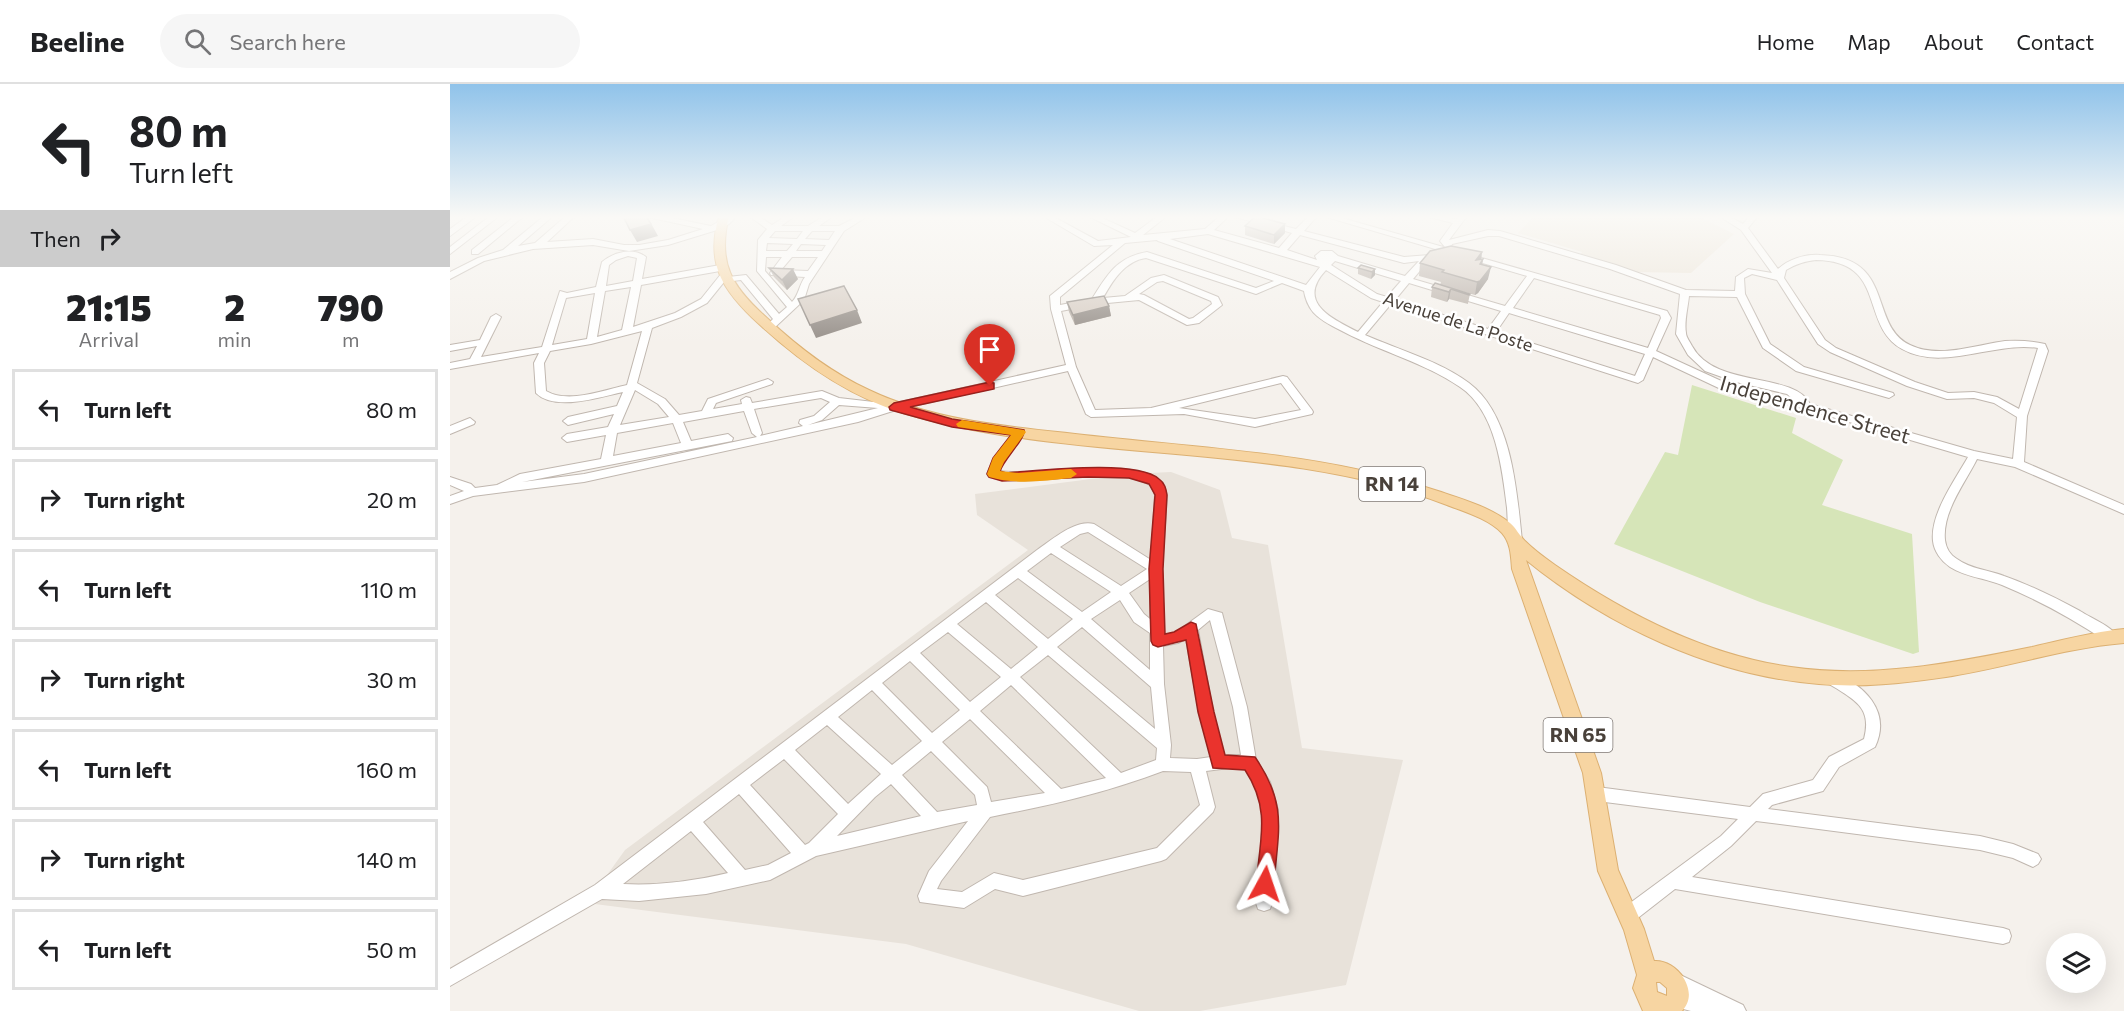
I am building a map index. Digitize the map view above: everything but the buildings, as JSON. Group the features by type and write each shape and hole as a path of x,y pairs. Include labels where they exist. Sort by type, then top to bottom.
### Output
{"main road":[{"path":"719,259 724,275"},
{"name":"RN 14","path":"724,275 739,297 774,324 819,368 863,393 894,407 952,423 1304,465 1352,473 1466,507 1506,528 1516,541 1552,571 1597,601 1659,634 1703,652 1751,667 1792,675 1831,678 1874,678 1922,674 2118,636"},
{"name":"RN 65","path":"1516,541 1520,569 1592,773 1608,870 1631,922 1674,994 1665,1007 1653,1006 1644,988 1647,975 1631,922"},
{"path":"1647,975 1658,971 1674,994"}],"street":[{"path":"450,276 461,268 484,259"},
{"path":"591,341 605,264 612,259"},
{"path":"627,331 642,259"},
{"path":"762,259 761,272 792,308"},
{"path":"784,259 774,273 811,274"},
{"path":"743,277 774,324 801,298 804,284 820,259"},
{"path":"1101,259 1056,296 1056,309 1071,367 1091,414 1184,411 1255,423 1308,412 1283,379 1151,411"},
{"path":"1096,301 1110,277 1130,259"},
{"path":"1160,259 1256,291 1275,285 1281,280"},
{"path":"1221,259 1310,290"},
{"name":"Avenue de La Poste","path":"1326,259 1330,260 1374,296 1638,380 1666,318 1664,313 1533,274"},
{"path":"1401,259 1420,259"},
{"path":"1359,336 1425,259"},
{"path":"1481,259 1533,274 1490,333"},
{"path":"1586,259 1685,292 1740,294"},
{"path":"1767,259 1821,342 1833,350 1911,384 1947,396 1974,395 1997,400 2022,416"},
{"path":"1780,278 1782,269 1802,259"},
{"path":"1841,259 1858,267 1867,277 1892,336 1905,348 1946,355 2020,343 2042,346 2043,351 2022,416 2018,465"},
{"path":"1330,260 1311,282 1309,296 1317,311 1336,326 1456,378 1480,399 1498,432 1516,541"},
{"name":"Independence Street","path":"1330,260 1408,279 1650,352 1727,388 1809,406 1974,455 2018,465 2124,510"},
{"path":"687,446 678,419 667,404 632,385 572,399 547,398 541,393 538,363 546,349 564,294 637,283 724,275 743,277 761,272"},
{"path":"1780,278 1751,272 1740,277 1740,294 1766,346 1800,369 1889,395"},
{"path":"450,366 591,341 648,326 704,301 724,275"},
{"path":"1056,309 1096,301 1141,297 1187,322 1196,321 1217,305 1215,299 1164,278 1154,279 1129,297"},
{"path":"1685,292 1681,334 1690,353 1709,369 1740,380 1790,392 1809,406"},
{"path":"474,362 496,317"},
{"path":"606,462 612,431 632,385 648,326"},
{"path":"450,348 484,342"},
{"path":"450,500 472,492 584,478 858,418 894,407 1071,367"},
{"path":"705,415 712,401 768,382"},
{"path":"741,392 749,406 757,433"},
{"path":"567,438 822,394 837,401 894,407"},
{"path":"493,490 520,478 810,421 818,418 837,401"},
{"path":"568,421 620,409"},
{"path":"450,430 470,422"},
{"path":"1020,432 998,461 993,474 1006,478 1088,473 1129,474 1153,480 1158,485 1161,495 1156,569 1157,684 1164,764"},
{"path":"1974,455 1958,481 1938,537 1946,557 1965,569 2002,579 2025,589 2118,636"},
{"path":"450,481 467,487 472,492"},
{"path":"450,978 601,891 948,624 1077,530 1090,527 1156,569"},
{"path":"1051,547 1122,593 1139,618 1158,636 1178,638 1208,614 1217,617 1239,695 1247,736 1249,762 1263,782 1271,810 1264,903"},
{"path":"808,852 892,774 1082,619 1156,569"},
{"path":"1018,571 1082,619 1157,684"},
{"path":"986,596 1049,646 1164,745"},
{"path":"948,624 1011,677 1119,781"},
{"path":"1191,628 1206,712 1219,762"},
{"path":"911,653 1059,796"},
{"path":"1631,922 1671,881 1726,841 1768,799 1818,786 1834,762 1870,743 1875,730 1874,712 1863,699 1831,678"},
{"path":"873,682 982,792 985,811 935,876 926,896 964,900 994,880 1023,888 1161,854 1208,807 1197,766"},
{"path":"828,717 892,774 934,820"},
{"path":"785,750 848,814"},
{"path":"601,891 639,893 706,886 770,872 808,852 934,820 1059,796 1119,781 1164,764 1197,766 1219,762 1249,762"},
{"path":"740,785 808,852"},
{"path":"1597,794 1980,843 2013,851 2033,859"},
{"path":"692,821 742,878"},
{"path":"627,871 639,893"},
{"path":"1671,881 2002,936"},
{"path":"1674,994 1737,1011"}],"shaded area":[{"path":"1594,259 1706,259 1691,273 1637,272"},
{"path":"1171,472 1220,490 1232,538 1268,545 1302,748 1403,760 1346,985 1200,1011 1139,1011 906,944 587,903 625,850 1028,550 977,515 975,494 1129,474"}],"green space":[{"path":"1692,385 1796,418 1792,433 1843,460 1822,505 1912,534 1919,652 1913,654 1760,602 1614,544 1665,452 1678,455"}],"slow traffic":[{"path":"962,424 1020,432 998,461 993,474 1006,478 1019,478 1071,474"}],"route":[{"path":"990,386 894,407 952,423 1020,432 998,461 993,474 1006,478 1088,473 1129,474 1153,480 1158,485 1161,495 1156,569 1158,641 1178,638 1191,628 1206,712 1219,762 1249,762 1263,782 1271,810 1265,884"}]}
